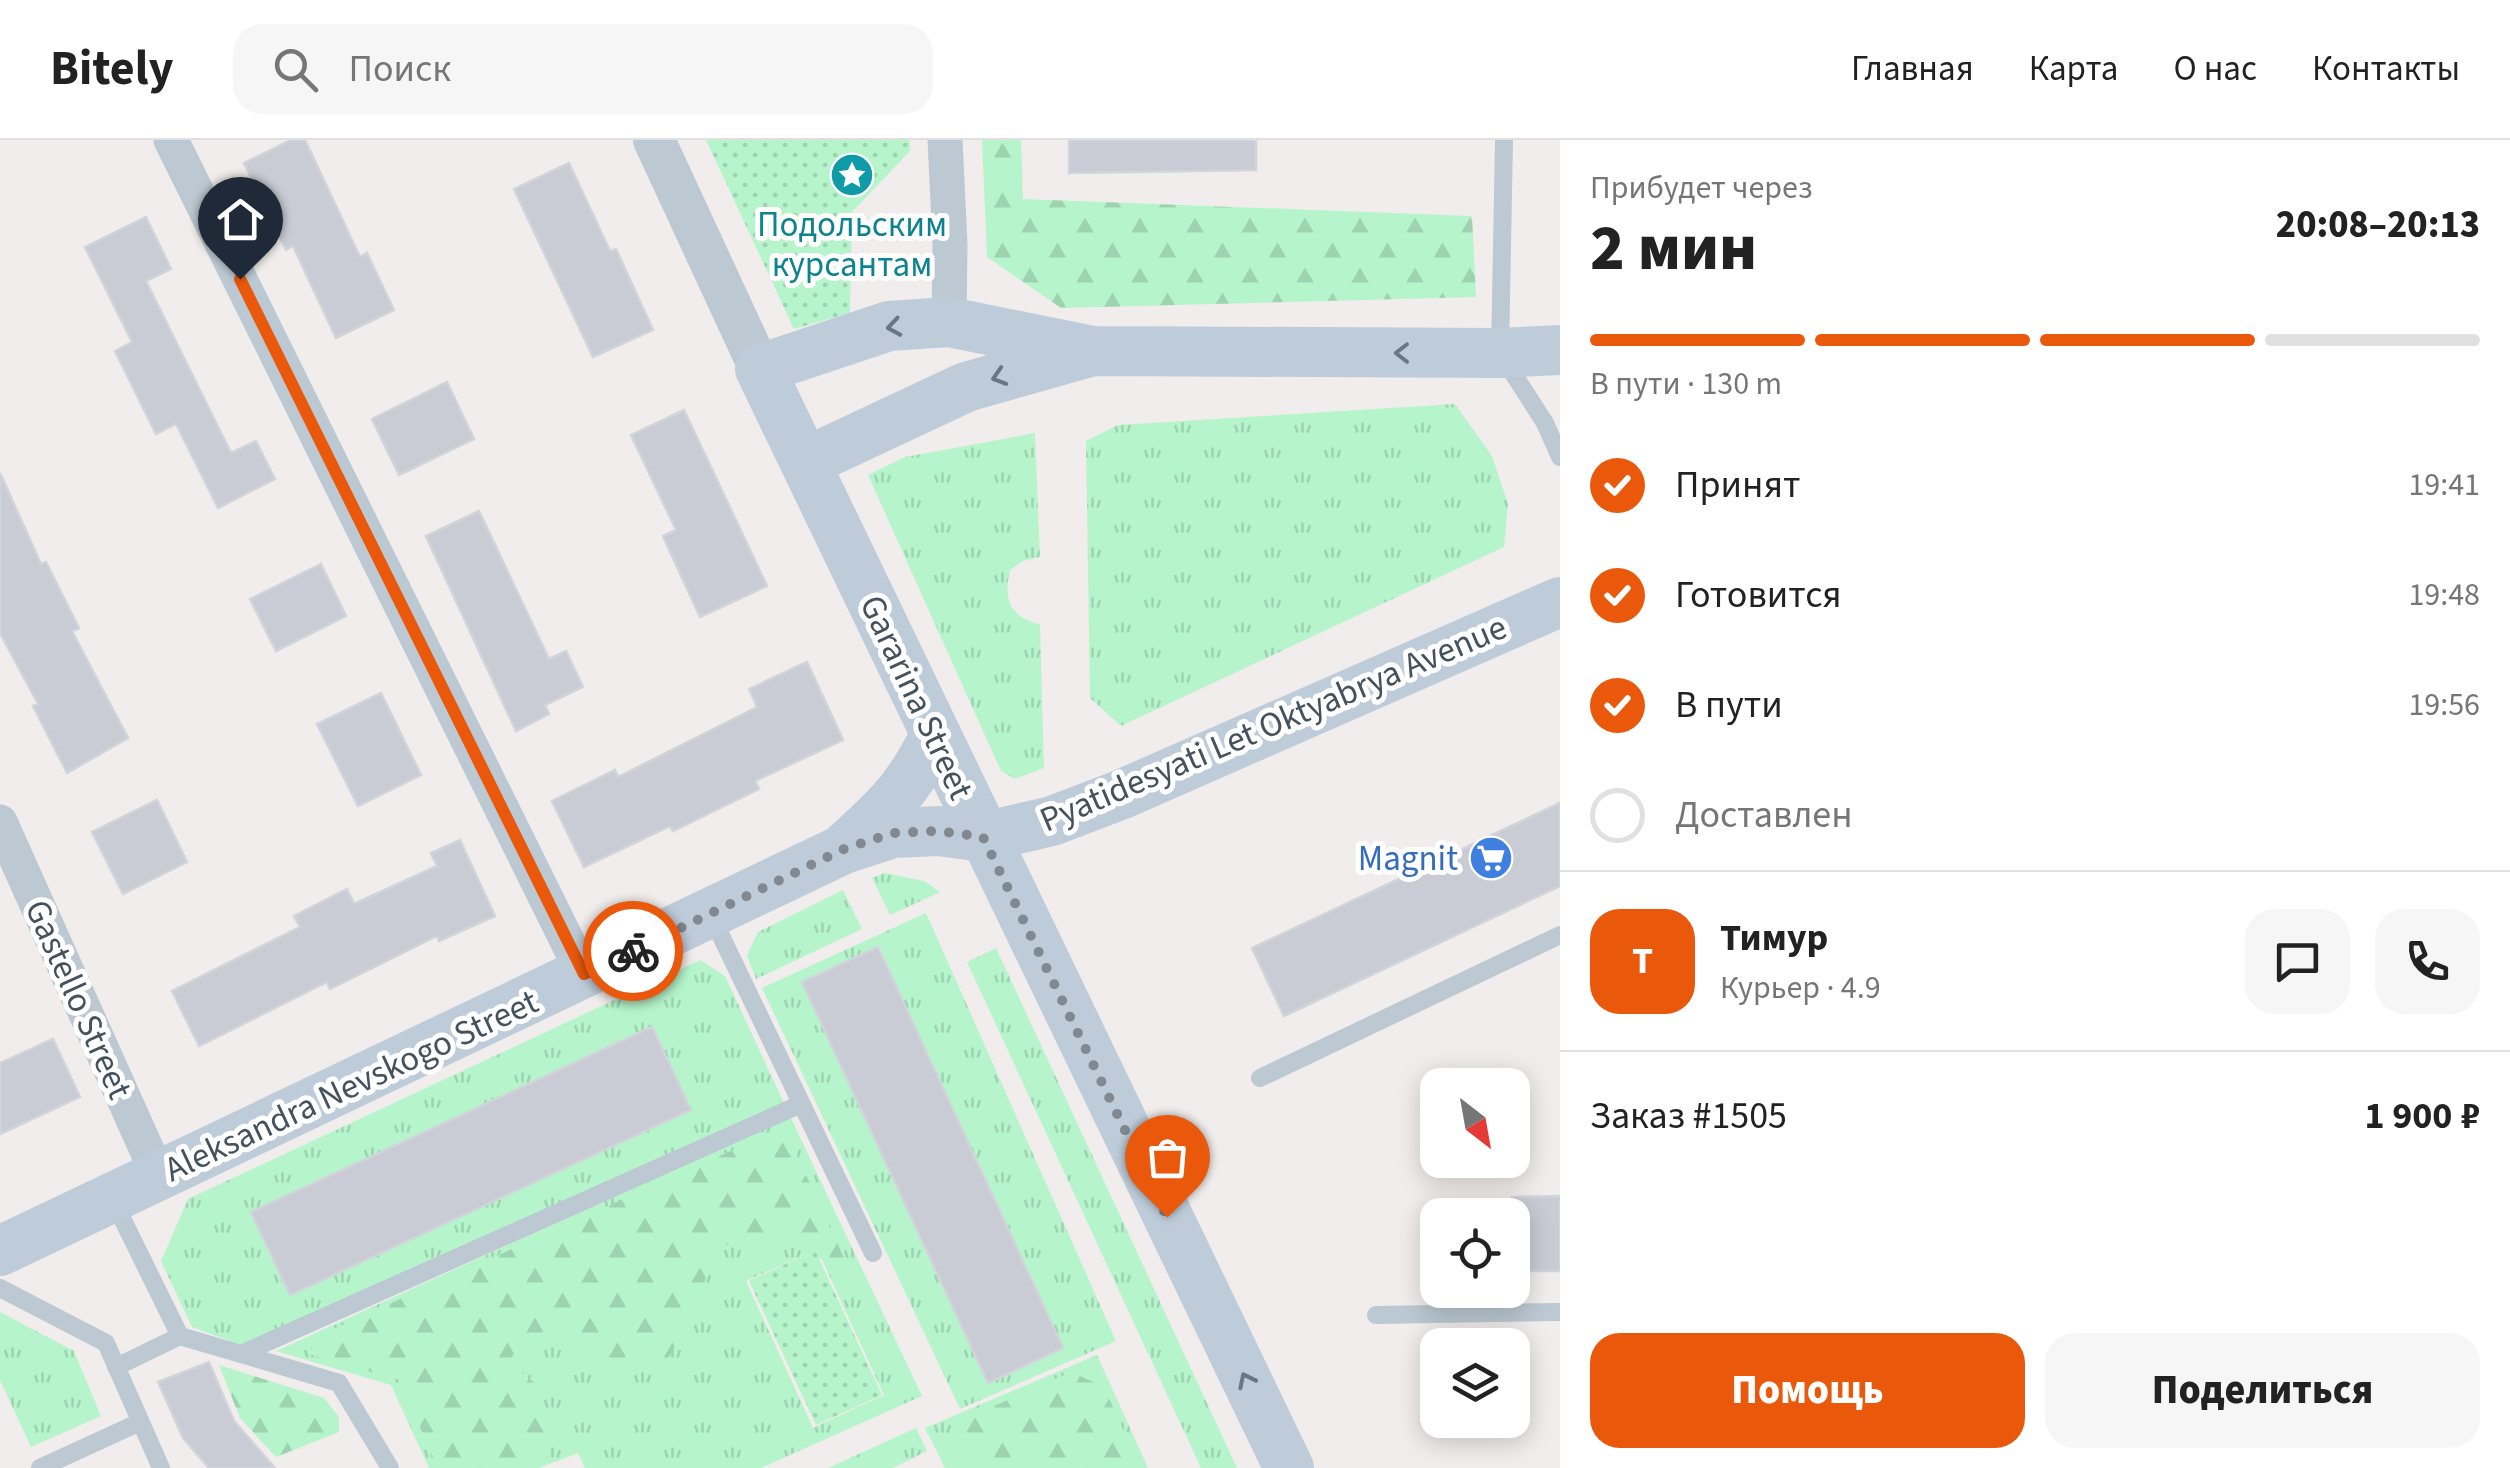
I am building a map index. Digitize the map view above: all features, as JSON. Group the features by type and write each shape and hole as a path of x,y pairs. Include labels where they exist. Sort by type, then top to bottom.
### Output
{"main road":[{"path":"760,369 889,326 949,322 1093,351 1560,350"},
{"path":"806,462 966,387 1093,351"},
{"name":"Gararina Street","path":"760,369 1289,1468"},
{"name":"Pyatidesyati Let Oktyabrya Avenue","path":"983,837 1052,821 1120,795 1560,602"},
{"path":"844,849 916,776 935,735"},
{"name":"Aleksandra Nevskogo Street","path":"0,1251 844,849 893,833 938,831 983,837"}],"street":[{"path":"171,140 584,974"},
{"name":"Gararina Street","path":"654,140 760,369"},
{"path":"945,140 949,322"},
{"name":"Gastello Street","path":"0,822 159,1176"}],"lane":[{"path":"1504,140 1500,353 1545,423 1560,457"},
{"path":"710,914 873,1253"},
{"path":"1260,1078 1560,935"},
{"path":"241,1354 801,1104"},
{"path":"113,1198 180,1336"},
{"path":"0,1288 106,1343 161,1468"},
{"path":"1376,1315 1560,1312"},
{"path":"116,1368 180,1336 339,1382 390,1468"},
{"path":"40,1468 140,1422"}],"green space":[{"path":"706,140 910,140 910,151 852,212 850,313 794,329"},
{"path":"982,140 1021,140 1023,199 1472,216 1476,297 1061,308 987,257"},
{"path":"1455,404 1492,456 1508,504 1504,547 1121,726 1090,698 1086,441 1118,425"},
{"path":"1035,433 1040,557 1023,561 1010,570 1008,590 1015,612 1040,624 1044,768 1015,779 1001,771 868,475 905,457"},
{"path":"885,873 924,881 940,892 890,915 872,878"},
{"path":"843,890 862,929 756,979 747,955 758,932"},
{"path":"926,913 1116,1341 960,1409 762,988"},
{"path":"996,948 1237,1468 1201,1468 967,962"},
{"path":"700,960 725,976 784,1103 241,1345 192,1327 161,1261 188,1199"},
{"path":"790,1116 922,1396 761,1468 585,1468 578,1453 539,1468 429,1468 391,1385 276,1351","holes":["817,1249 884,1395 813,1428 746,1281"]},
{"path":"784,1127 845,1260 835,1265 759,1233 715,1249 701,1293 667,1361 613,1367 566,1330 528,1334 508,1362 541,1388 550,1456 517,1468 438,1468 399,1380 309,1354 318,1336"},
{"path":"815,1250 882,1395 816,1425 749,1281"},
{"path":"0,1312 74,1351 101,1416 31,1447 0,1380"},
{"path":"1097,1355 1148,1468 945,1468 925,1428"},
{"path":"219,1365 324,1398 339,1417 339,1432 276,1457 240,1418"},
{"path":"1071,1372 1104,1387 1140,1468 969,1468 950,1444 960,1421"},
{"path":"916,1428 927,1451 893,1468 828,1468"}],"building":[{"path":"291,140 305,140 360,257 367,253 394,310 336,338 293,246 286,250 244,163"},
{"path":"1069,140 1256,140 1256,170 1069,173"},
{"path":"569,163 610,251 616,249 653,330 593,357 514,189"},
{"path":"146,217 171,269 146,281 231,453 256,441 275,479 218,508 176,424 156,434 115,351 132,342 85,247"},
{"path":"447,382 474,439 399,475 372,419"},
{"path":"684,410 767,586 700,617 663,536 676,530 631,435"},
{"path":"0,473 41,564 46,562 79,628 72,631 128,738 67,773 33,706 38,704 0,633"},
{"path":"479,511 549,659 566,651 583,687 545,705 549,714 516,731 426,536"},
{"path":"321,564 346,616 276,651 250,599"},
{"path":"807,662 843,740 755,781 759,789 673,831 670,826 584,867 552,801 615,770 618,777 757,707 749,689"},
{"path":"381,693 421,775 358,806 317,724"},
{"path":"157,800 187,862 123,894 92,832"},
{"path":"1560,803 1560,886 1284,1016 1252,948"},
{"path":"460,840 495,916 439,941 437,936 330,989 327,982 199,1046 172,991 300,927 294,916 347,889 354,904 437,866 431,853"},
{"path":"878,947 1063,1348 988,1383 802,982"},
{"path":"652,1027 691,1110 290,1295 251,1212"},
{"path":"53,1039 80,1097 0,1134 0,1063"},
{"path":"1560,1196 1560,1271 1530,1271 1530,1198 1512,1197"},
{"path":"209,1362 234,1421 275,1468 209,1468 183,1438 158,1382"}],"way so far":[{"path":"633,951 844,849 893,833 938,831 983,837 1167,1217"}],"place":[{"name":"Подольским курсантам","path":"852,175"},
{"name":"Magnit","path":"1491,858"}],"route":[{"path":"240,279 584,974 633,951"}]}
